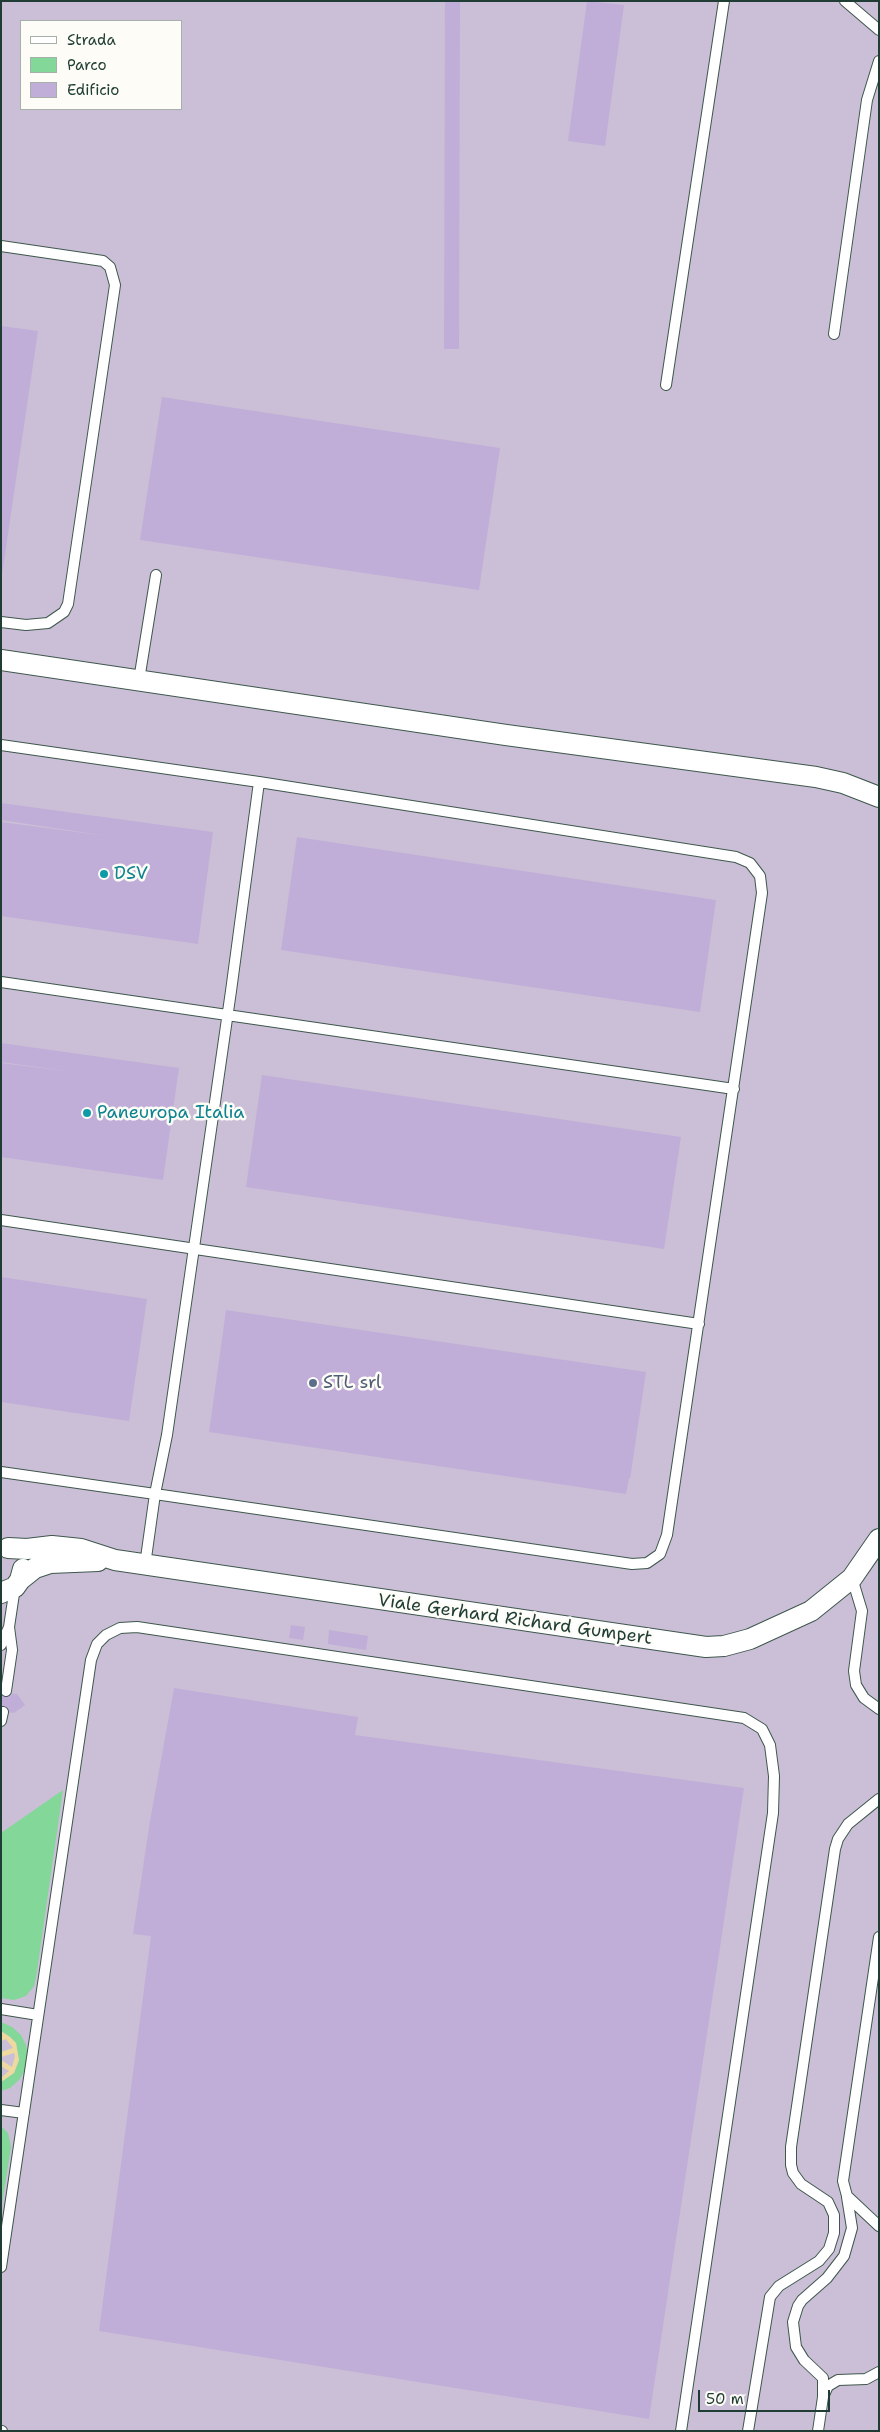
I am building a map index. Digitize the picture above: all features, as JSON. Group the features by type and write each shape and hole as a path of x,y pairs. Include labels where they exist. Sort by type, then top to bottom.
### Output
{"street":[{"path":"1,660 816,777 843,783 879,797"},
{"name":"Viale Gerhard Richard Gumpert","path":"3,1546 27,1549 52,1546 82,1549 115,1560 145,1565 706,1647 737,1643 790,1623 811,1611 852,1578 879,1539"},
{"path":"3,1546 15,1552 23,1565 12,1587"},
{"name":"Viale Gerhard Richard Gumpert","path":"12,1587 35,1568 50,1563 115,1560"}],"lane":[{"path":"666,385 724,1"},
{"path":"845,1 879,30"},
{"path":"834,334 868,100 879,60"},
{"path":"868,100 879,77"},
{"path":"1,246 103,261 110,267 115,285 68,604 64,612 48,623 26,625 1,622"},
{"path":"139,680 156,575"},
{"path":"1,744 726,855 750,863 760,876 762,893 667,1536 660,1554 647,1563 632,1564 1,1472"},
{"path":"145,1565 155,1494 167,1436 259,782"},
{"path":"1,982 734,1089"},
{"path":"1,1220 699,1324"},
{"path":"852,1578 862,1610 854,1678 859,1693 879,1709"},
{"path":"6,1691 12,1650 9,1627 12,1587"},
{"path":"1,1645 9,1627"},
{"path":"1,2267 91,1660 97,1644 113,1630 138,1627 730,1715 751,1720 762,1729 770,1745 774,1776 773,1813 681,2431"},
{"path":"748,2431 770,2297 779,2286 819,2261 829,2249 834,2233 834,2215 831,2208 822,2198 802,2184 793,2173 791,2147 838,1839 848,1824 879,1799"},
{"path":"823,2397 823,2378 804,2360 796,2348 793,2322 802,2300 827,2278 844,2256 852,2228 843,2182 879,1936"},
{"path":"1,2009 38,2015"},
{"path":"1,2110 24,2114"},
{"path":"847,2196 879,2226"},
{"path":"818,2431 825,2390 833,2382 858,2380 879,2372"}],"shaded area":[{"path":"1,1 879,1 879,2431 1,2431"}],"green space":[{"path":"63,1790 34,1986 26,1996 14,2000 1,1998 1,1833"},
{"path":"1,2022 12,2027 21,2035 26,2045 28,2056 26,2068 20,2079 10,2088 1,2091 1,2082 14,2073 19,2060 16,2043 1,2031"},
{"path":"1,2126 8,2133 11,2147 1,2210"}],"sand":[{"path":"1,2031 16,2043 19,2060 14,2073 1,2082 1,2078 9,2071 1,2066 1,2060 12,2067 15,2056 14,2053 1,2057 1,2052 13,2048 6,2039 1,2041"}],"building":[{"path":"445,1 460,1 459,349 444,349"},
{"path":"587,1 624,5 605,146 568,141"},
{"path":"1,326 38,331 2,574 1,574"},
{"path":"162,397 500,448 479,590 140,540"},
{"name":"DSV","path":"1,803 213,832 198,944 1,916 1,822 107,836 1,820"},
{"path":"297,837 716,900 700,1012 281,950"},
{"name":"Paneuropa Italia","path":"1,1043 179,1068 163,1180 1,1157 1,1063 73,1072 1,1062"},
{"path":"262,1075 681,1137 664,1249 246,1187"},
{"path":"1,1277 147,1299 129,1421 1,1402"},
{"path":"226,1310 646,1372 630,1479 626,1494 209,1432"},
{"path":"291,1625 305,1627 303,1640 289,1638"},
{"path":"329,1630 368,1636 366,1650 328,1644"},
{"path":"174,1688 358,1717 355,1735 744,1788 649,2419 99,2331 151,1936 133,1934 150,1821"},
{"path":"1,1692 17,1694 25,1705 14,1713 1,1711"}],"place":[{"name":"DSV","path":"104,874"},
{"name":"Paneuropa Italia","path":"87,1113"},
{"name":"STL srl","path":"313,1383"}]}
